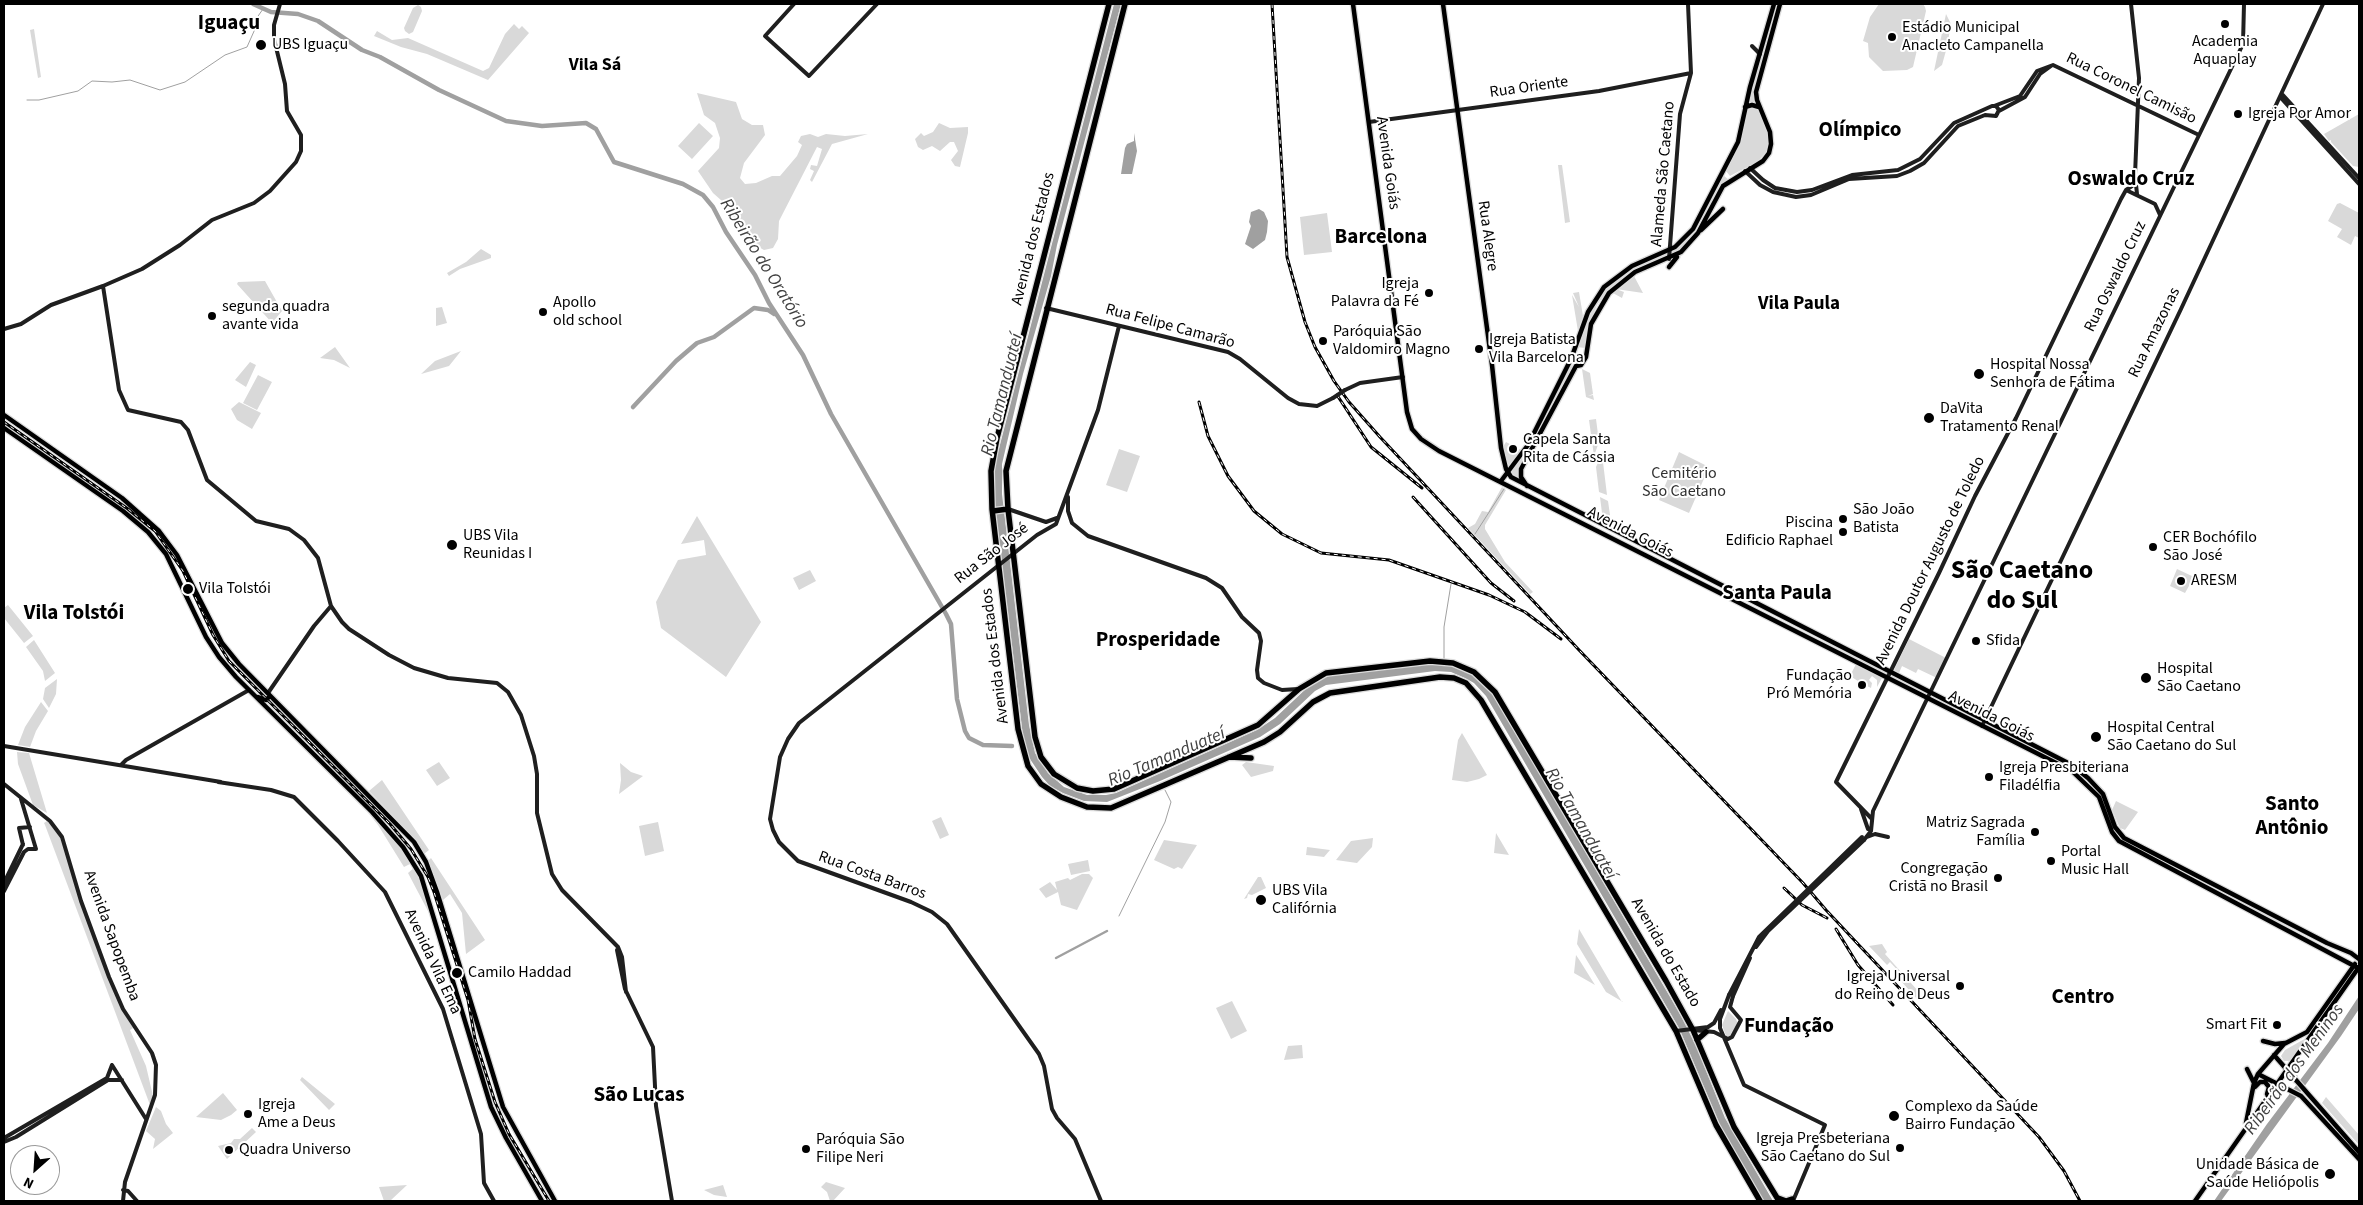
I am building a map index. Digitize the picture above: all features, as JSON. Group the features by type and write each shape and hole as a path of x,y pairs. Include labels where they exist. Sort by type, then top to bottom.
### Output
{"highway":[{"name":"Avenida dos Estados","path":"1109,4 997,438 991,471 1022,750 1028,766 1040,784 1061,797 1087,807 1111,808 1229,757"},
{"name":"Avenida dos Estados","path":"1035,737 1006,509 1008,458 1125,4"},
{"path":"994,511 1006,509"},
{"name":"Avenida do Estado","path":"1035,737 1041,757 1062,780 1085,790 1114,789 1250,730 1268,718 1298,689 1315,678 1333,671 1430,661 1448,662 1460,665 1474,672 1488,683 1496,694 1697,1040 1734,1127 1778,1199"},
{"path":"1229,757 1272,738 1312,702 1330,693 1440,677 1454,678 1466,683 1481,700 1678,1031 1716,1126 1760,1201"},
{"path":"1229,757 1251,758"},
{"path":"1697,1040 1706,1032"},
{"path":"1778,1199 1786,1201 1792,1199"}],"main road":[{"path":"794,4 765,36 809,76 877,4"},
{"name":"Avenida Goiás","path":"1353,4 1408,418 1418,436 1431,446 2076,774 2101,800 2112,832 2117,839 2357,967"},
{"name":"Rua Alegre","path":"1443,4 1501,448 1507,472"},
{"name":"Alameda São Caetano","path":"1669,259 1680,114 1692,73 1688,4"},
{"path":"1501,481 1528,444 1571,359 1588,312 1605,286 1636,264 1669,250 1690,233 1738,142 1745,107 1773,4"},
{"path":"1700,230 1721,188 1732,178 1766,157 1771,144 1770,132 1759,107 1756,88 1780,4"},
{"path":"2131,4 2138,71 2135,176 2137,194"},
{"name":"Rua Oswaldo Cruz","path":"1870,818 2243,44 2244,4"},
{"name":"Rua Amazonas","path":"1982,726 2282,96 2323,4"},
{"path":"4,329 21,324 52,305 142,269 162,257 212,220 254,203 270,191 296,162 301,151 302,140 298,128 287,111 285,84 274,40 274,23 280,5"},
{"path":"1752,46 1760,54"},
{"path":"1750,168 1775,188 1797,192 1812,190 1852,175 1898,170 1920,159 1954,123 2020,96 2037,71 2044,67 2053,66"},
{"path":"1745,171 1760,185 1773,192 1796,197 1811,195 1849,180 1892,177 1910,171 1924,163 1958,126 1978,118 1996,116 1999,112 2025,97 2040,74 2053,66"},
{"name":"Rua Coronel Camisão","path":"2053,66 2198,135"},
{"name":"Rua Oriente","path":"1369,122 1624,88 1692,73"},
{"path":"2282,96 2359,178"},
{"path":"2282,96 2359,184"},
{"path":"1994,106 1998,108 1999,112"},
{"path":"1745,107 1759,107"},
{"path":"1989,108 1988,113 1991,116"},
{"path":"1724,170 1726,176 1732,178"},
{"name":"Avenida Doutor Augusto de Toledo","path":"1859,805 1836,782 2126,190 2132,186 2135,176"},
{"path":"2126,190 2155,204 2160,215"},
{"path":"1669,267 1700,230 1724,208"},
{"path":"1518,489 1531,494 1532,490 1521,478 1521,469 1576,366 1581,364 1587,352 1591,324 1609,293 1635,272 1679,254"},
{"path":"103,286 119,390 126,408 131,411 177,419 183,423 207,480 256,521 292,530 311,547 320,562 331,606 344,625 406,664 448,678 497,683 508,692 521,715 534,756 537,774 537,813 552,874 562,890 616,945 626,992 653,1047 656,1106 672,1201"},
{"name":"Rua Felipe Camarão","path":"1046,308 1232,354 1298,404 1317,406 1357,384 1403,377"},
{"path":"1006,509 1043,521 1052,521 1060,514 1105,385 1119,326"},
{"path":"1575,350 1587,352"},
{"path":"1571,359 1576,366"},
{"path":"4,415 135,508 160,531 174,551 215,629 239,664 414,856 416,852 414,842"},
{"path":"4,428 131,516 141,525 167,556 205,635 219,656 252,693 362,797 414,842 428,867 503,1107 555,1201"},
{"name":"Avenida Goiás","path":"1507,472 1514,480 1532,490 2065,762 2083,773 2106,797 2115,827 2124,838 2327,943 2350,952 2359,959"},
{"path":"1071,485 1068,510 1072,523 1088,536 1206,578 1222,588 1242,617 1259,633 1262,641 1256,670 1258,678 1264,683 1282,690 1298,689"},
{"path":"131,516 135,508"},
{"path":"1062,509 1068,510"},
{"name":"Rua São José","path":"941,610 1037,535 1056,524 1060,514"},
{"path":"141,525 142,521 147,518"},
{"path":"1037,535 1044,526 1043,521"},
{"path":"1070,528 1072,523"},
{"path":"1048,527 1053,530"},
{"path":"167,556 174,551"},
{"path":"252,693 266,700 272,686 331,606"},
{"name":"Rua Costa Barros","path":"941,610 816,708 793,731 780,757 771,808 772,830 783,847 798,861 911,902 932,912 947,924 1039,1054 1044,1066 1052,1110 1056,1118 1075,1139 1084,1165 1101,1201"},
{"path":"205,635 212,634 215,629"},
{"path":"121,765 126,760 244,693 252,693 272,686"},
{"path":"1282,690 1286,701"},
{"name":"Avenida Vila Ema","path":"4,746 262,788 294,797 385,892 443,1010 481,1134 484,1183 494,1201"},
{"name":"Avenida Sapopemba","path":"4,784 50,821 62,837 81,901 109,977 123,1009 154,1059 156,1090 123,1190 123,1201"},
{"path":"4,891 24,852 28,849 36,849 21,799"},
{"path":"24,811 27,803"},
{"path":"1792,1199 1825,1124 1744,1085 1723,1037 1719,1022 1729,997 1759,937 1871,831 1870,818 1859,805"},
{"path":"1859,805 1868,829"},
{"path":"1864,838 1870,818"},
{"path":"28,849 23,844 19,828 30,827"},
{"path":"392,832 418,871 491,1107 506,1138 542,1201"},
{"path":"1864,838 1875,834 1888,837"},
{"path":"4,883 23,844"},
{"path":"418,871 422,867 428,867"},
{"name":"Avenida Goiás","path":"2193,880 2197,880 2215,890"},
{"path":"2350,952 2358,950"},
{"path":"2195,1201 2244,1129 2297,1057 2357,967 2359,959"},
{"path":"2263,1041 2275,1044 2286,1042 2307,1032 2357,967"},
{"path":"1678,1031 1711,1025 1729,997"},
{"path":"1714,1018 1729,997"},
{"path":"1691,1030 1714,1032 1728,1039 1732,1037 1741,1020 1730,1007 1729,997"},
{"path":"463,1015 468,1018 475,1016"},
{"path":"2244,1129 2254,1083 2258,1074 2286,1042"},
{"path":"2274,1055 2358,1156"},
{"path":"2296,1082 2293,1069 2297,1057"},
{"path":"4,1140 107,1078 112,1065 146,1119"},
{"path":"2266,1065 2264,1072 2266,1078"},
{"path":"2247,1069 2254,1083"},
{"path":"2258,1074 2298,1094 2358,1156"},
{"path":"4,1140 16,1137 108,1080 122,1080"},
{"path":"2252,1093 2258,1083 2265,1082 2269,1088 2265,1100"},
{"path":"123,1190 128,1191 137,1201"}],"green space":[{"path":"1775,4 1779,4 1754,93 1756,102 1748,103"},
{"name":"Estádio Municipal Anacleto Campanella","path":"1879,4 1923,4 1925,7 1926,11 1913,67 1907,70 1883,71 1869,57 1868,43 1863,41 1870,17"},
{"path":"418,5 422,11 413,32 409,34 404,28 413,8"},
{"path":"1946,14 1951,24 1947,47 1942,65 1934,71"},
{"path":"514,24 519,29 522,26 529,33 488,80 427,54 401,47 374,36 377,31 392,40 408,38 483,71 489,68 505,34"},
{"path":"34,29 41,77 38,78 30,30"},
{"path":"697,93 736,102 742,119 752,125 763,125 765,135 744,163 740,178 745,184 756,183 772,176 780,176 797,156 802,145 798,142 801,136 810,134 818,137 826,134 845,136 868,134 832,144 812,182 810,180 814,171 810,169 811,165 817,166 822,149 817,147 779,221 778,239 773,248 764,250 750,242 722,201 713,193 698,171 719,148 720,138 715,123 704,115"},
{"path":"1750,107 1759,110 1768,132 1769,149 1757,162 1730,176 1726,171 1737,149 1746,112"},
{"path":"2359,114 2359,167 2353,166 2324,134"},
{"path":"699,123 713,136 692,159 678,146"},
{"path":"939,123 950,128 968,127 960,167 955,166 951,160 958,151 954,142 950,142 940,151 932,146 923,150 918,147 915,139 921,133 924,136 933,132"},
{"path":"1558,165 1562,165 1570,222 1565,223"},
{"path":"1723,175 1729,180 1693,237 1675,253 1673,250 1689,237"},
{"path":"2340,203 2359,213 2359,238 2355,236 2351,245 2337,237 2342,229 2328,221 2337,204"},
{"path":"1327,213 1332,252 1304,255 1300,217"},
{"path":"481,249 491,255 491,258 460,269 449,276 447,273 466,262"},
{"path":"1629,269 1631,272 1608,290 1597,305 1588,327 1585,348 1577,347 1588,315 1605,288"},
{"path":"1634,276 1643,293 1616,289 1624,292 1622,298 1611,292"},
{"path":"265,281 282,311 272,323 237,284 238,282"},
{"path":"1579,292 1583,316 1578,331 1572,295 1579,307 1573,293"},
{"path":"442,307 447,323 436,326 436,308"},
{"path":"335,347 350,368 334,360 320,358"},
{"path":"461,351 449,366 421,374 435,361"},
{"path":"250,362 256,365 246,387 235,380"},
{"path":"1570,364 1573,368 1537,439 1519,469 1519,480 1511,472 1526,450"},
{"path":"1582,369 1590,373 1593,394 1588,396 1593,395 1594,400 1586,397"},
{"path":"258,375 272,382 257,410 243,403"},
{"path":"239,402 261,413 252,429 237,420 231,409"},
{"path":"1596,419 1599,442 1594,456 1589,420"},
{"path":"1506,442 1523,451 1510,465 1505,463 1503,447"},
{"path":"1119,449 1140,456 1127,492 1106,485"},
{"name":"Cemitério São Caetano","path":"1679,452 1709,467 1689,513 1659,500"},
{"path":"1602,454 1607,495 1599,492 1596,467"},
{"path":"1502,487 1506,490 1485,525 1485,529 1505,562 1533,592 1530,594 1468,528 1475,524 1482,511 1488,512"},
{"path":"1600,497 1608,501 1610,515 1606,523 1603,521"},
{"path":"697,516 761,622 726,677 661,628 656,602 678,560 706,555 704,540 681,544"},
{"name":"ARESM","path":"2177,569 2194,577 2185,593 2170,586"},
{"path":"810,570 816,581 799,590 793,578"},
{"path":"8,605 33,636 24,643 4,618 4,608"},
{"path":"1909,639 1946,658 1937,678 1918,669 1916,673 1902,666 1899,673 1894,670"},
{"path":"34,640 55,673 45,681 43,671 26,647"},
{"path":"1856,664 1882,678 1877,687 1877,680 1872,676 1869,680 1872,683 1871,688 1863,684 1856,685 1858,681 1850,676"},
{"path":"57,679 56,694 49,708 43,699 45,688"},
{"path":"41,702 48,711 36,731 30,747 18,745 25,727"},
{"path":"1462,733 1487,775 1467,782 1452,780 1458,740"},
{"path":"17,752 29,753 47,813 33,805 18,764"},
{"path":"439,762 450,778 437,786 426,770"},
{"path":"1246,762 1274,766 1273,771 1251,777 1242,765"},
{"path":"620,763 631,772 643,776 619,794 621,780"},
{"path":"382,780 429,850 424,854 411,835 369,791"},
{"path":"359,801 390,831 412,863 404,867 378,825"},
{"path":"2116,801 2138,812 2125,830 2120,828 2112,810"},
{"path":"941,817 949,835 940,839 932,821"},
{"path":"47,821 58,833 64,845 77,890 124,1013 133,1028 130,1030 146,1066 153,1096 150,1105 44,823"},
{"path":"658,822 664,851 645,856 639,826"},
{"path":"1496,833 1509,855 1494,853"},
{"path":"1373,838 1372,847 1357,863 1336,860 1351,841"},
{"path":"1164,840 1197,845 1182,869 1178,867 1174,869 1154,860"},
{"path":"1307,847 1330,850 1324,857 1306,855"},
{"path":"431,858 485,940 466,954 462,913 450,894 443,900 428,861"},
{"path":"1088,860 1090,871 1071,875 1068,864"},
{"path":"415,867 431,908 428,911 408,873"},
{"path":"1082,874 1089,874 1093,878 1077,910 1061,905 1058,892 1046,898 1039,889 1050,882 1057,890 1055,882 1068,878 1070,880"},
{"path":"1258,877 1261,877 1266,888 1252,895 1248,894 1247,898 1244,899"},
{"path":"1579,929 1621,1001 1606,992 1577,944"},
{"path":"1882,944 1887,952 1885,954 1919,992 1920,998 1918,1000 1900,980 1903,976 1890,962 1887,965 1869,946"},
{"path":"1576,955 1580,961 1595,985 1574,973"},
{"path":"1232,1001 1247,1031 1231,1039 1216,1008"},
{"path":"1728,1011 1738,1024 1734,1033 1729,1037 1726,1036 1722,1025"},
{"path":"2308,1037 2291,1061 2284,1061 2281,1056 2285,1050"},
{"path":"1302,1045 1303,1058 1284,1060 1288,1046"},
{"path":"302,1077 335,1104 329,1110 300,1080"},
{"path":"223,1093 237,1110 221,1120 196,1117"},
{"path":"2326,1097 2359,1135 2359,1145 2322,1103"},
{"path":"156,1107 161,1111 166,1124 173,1133 153,1149 155,1139 146,1131"},
{"path":"252,1128 256,1132 227,1159 218,1146 231,1143 234,1139 240,1139"},
{"path":"826,1182 845,1188 833,1201 830,1201 827,1192 821,1187"},
{"path":"407,1185 390,1201 384,1201 379,1187"},
{"path":"723,1185 727,1197 714,1195 704,1190"}],"shaded area":[{"name":"Rio Tamanduateí","path":"1114,4 1121,4 1057,245 1051,276 1023,374 1002,464 1002,494 1029,725 1035,753 1048,773 1064,787 1087,795 1106,795 1116,793 1257,730 1275,718 1310,685 1323,678 1333,675 1435,663 1453,665 1478,677 1492,692 1680,1014 1697,1048 1725,1118 1773,1201 1764,1201 1720,1125 1679,1028 1486,696 1474,683 1451,672 1435,671 1326,685 1315,691 1280,724 1260,737 1107,802 1084,801 1050,786 1028,756 1023,736 995,506 995,464"},
{"path":"1134,133 1137,151 1132,174 1121,174 1125,148 1127,144 1134,141"},
{"path":"1259,209 1264,212 1268,221 1267,232 1265,240 1253,249 1245,244 1251,226 1249,222 1251,212"},
{"path":"2359,996 2359,1009 2341,1036 2221,1201 2214,1201 2267,1124 2328,1043"}],"waterway":[{"name":"Ribeirão do Oratório","path":"253,4 271,12 298,14 318,21 362,50 380,57 439,90 506,121 542,126 586,123 596,129 614,162 683,184 703,195 713,207 726,232 755,275 769,303 803,355 831,414 951,624 957,699 965,731 969,738 983,745 1012,746"},
{"path":"27,100 39,100 78,91 92,81 112,82 130,80 160,90 185,82 225,55 247,47 255,29 256,19 263,9"},
{"path":"633,407 676,361 697,343 714,337 754,308 768,310 774,314"},
{"path":"1475,534 1504,489"},
{"path":"1444,660 1444,627 1451,584"},
{"path":"1119,916 1165,822 1171,802 1165,790"},
{"path":"1056,958 1107,931"}],"railway":[{"path":"1272,4 1287,257 1305,322 1315,347 1334,381 1349,402 1380,437 1579,650 1803,883 1826,910 2039,1137 2064,1171 2080,1201"},
{"path":"1337,395 1371,447 1422,488"},
{"path":"1199,402 1208,436 1228,476 1254,511 1282,534 1321,553 1389,560 1489,595 1525,612 1561,639"},
{"path":"4,422 128,509 155,531 183,571 213,635 229,661 390,824 411,849 428,877 434,892 468,1000 475,1039 495,1102 509,1134 549,1201"},
{"path":"1413,497 1491,583 1514,601"},
{"path":"1784,888 1802,905 1827,918"},
{"path":"1836,929 1858,965 1893,1005"}],"place":[{"name":"Academia Aquaplay","path":"2225,24"},
{"name":"Estádio Municipal Anacleto Campanella","path":"1892,37"},
{"name":"UBS Iguaçu","path":"261,45"},
{"name":"Igreja Por Amor","path":"2238,114"},
{"name":"Igreja Palavra da Fé","path":"1429,293"},
{"name":"Apollo old school","path":"543,312"},
{"name":"segunda quadra avante vida","path":"212,316"},
{"name":"Paróquia São Valdomiro Magno","path":"1323,341"},
{"name":"Igreja Batista Vila Barcelona","path":"1479,349"},
{"name":"Hospital Nossa Senhora de Fátima","path":"1979,374"},
{"name":"DaVita Tratamento Renal","path":"1929,418"},
{"name":"Capela Santa Rita de Cássia","path":"1513,449"},
{"name":"São João Batista","path":"1843,519"},
{"name":"Piscina Edificio Raphael","path":"1843,532"},
{"name":"UBS Vila Reunidas I","path":"452,545"},
{"name":"CER Bochófilo São José","path":"2153,547"},
{"name":"ARESM","path":"2181,581"},
{"name":"Vila Tolstói","path":"188,589"},
{"name":"Sfida","path":"1976,641"},
{"name":"Hospital São Caetano","path":"2146,678"},
{"name":"Fundação Pró Memória","path":"1862,685"},
{"name":"Hospital Central São Caetano do Sul","path":"2096,737"},
{"name":"Igreja Presbiteriana Filadélfia","path":"1989,777"},
{"name":"Matriz Sagrada Família","path":"2035,832"},
{"name":"Portal Music Hall","path":"2051,861"},
{"name":"Congregação Cristã no Brasil","path":"1998,878"},
{"name":"UBS Vila Califórnia","path":"1261,900"},
{"name":"Camilo Haddad","path":"457,973"},
{"name":"Igreja Universal do Reino de Deus","path":"1960,986"},
{"name":"Smart Fit","path":"2277,1025"},
{"name":"Igreja Ame a Deus","path":"248,1114"},
{"name":"Complexo da Saúde Bairro Fundação","path":"1894,1116"},
{"name":"Igreja Presbeteriana São Caetano do Sul","path":"1900,1148"},
{"name":"Paróquia São Filipe Neri","path":"806,1149"},
{"name":"Quadra Universo","path":"229,1150"},
{"name":"Unidade Básica de Saúde Heliópolis","path":"2330,1174"}],"district":[{"name":"Iguaçu","path":"229,24"},
{"name":"Vila Sá","path":"595,66"},
{"name":"Olímpico","path":"1860,131"},
{"name":"Oswaldo Cruz","path":"2131,180"},
{"name":"Barcelona","path":"1381,238"},
{"name":"Vila Paula","path":"1799,305"},
{"name":"São Caetano do Sul","path":"2022,587"},
{"name":"Santa Paula","path":"1777,594"},
{"name":"Vila Tolstói","path":"74,614"},
{"name":"Prosperidade","path":"1158,641"},
{"name":"Santo Antônio","path":"2292,817"},
{"name":"Centro","path":"2083,998"},
{"name":"Fundação","path":"1789,1027"},
{"name":"São Lucas","path":"639,1096"}],"water label":[{"name":"Ribeirão dos Meninos","path":"2295,1070"}]}
